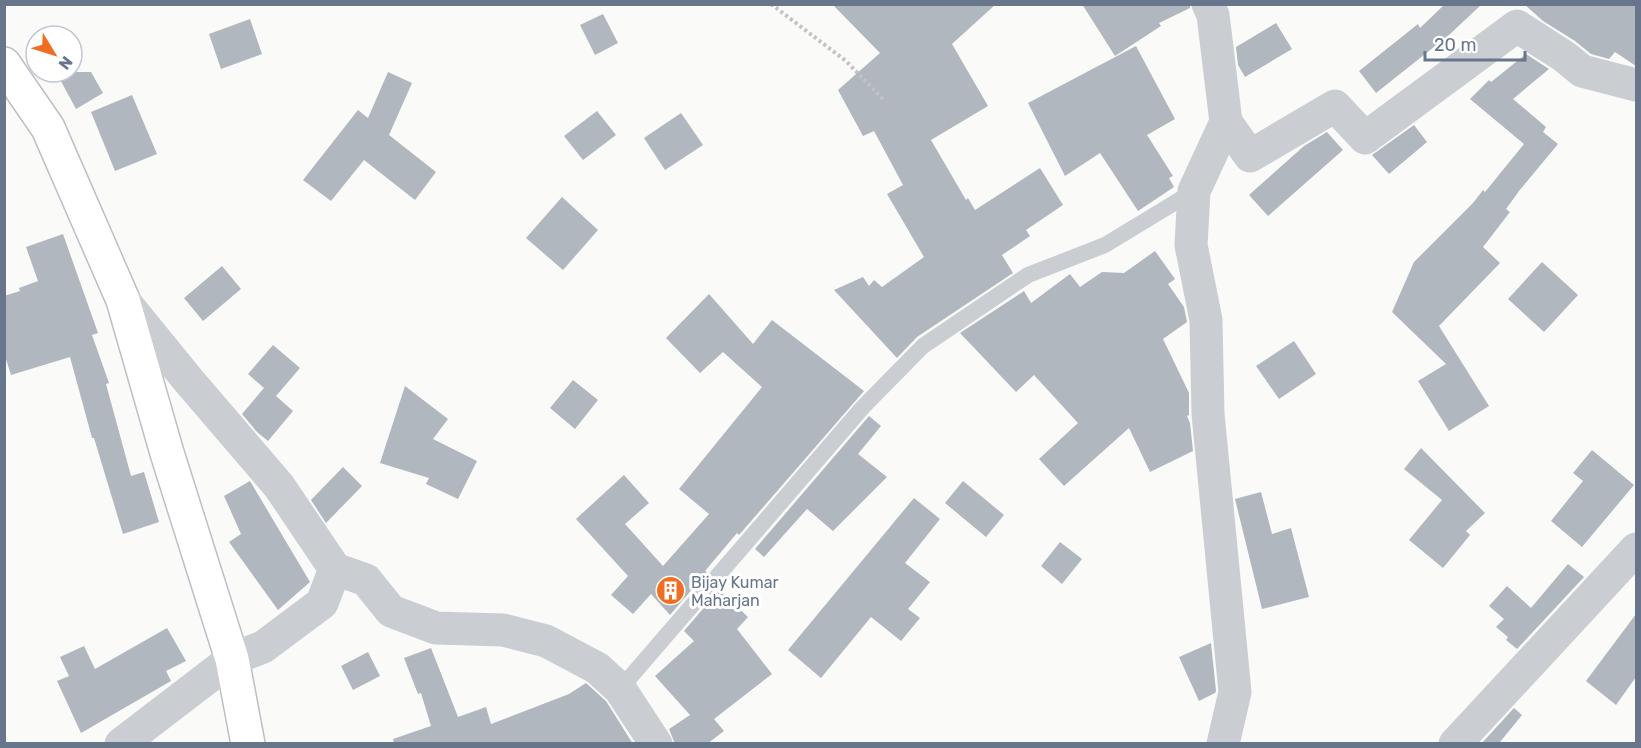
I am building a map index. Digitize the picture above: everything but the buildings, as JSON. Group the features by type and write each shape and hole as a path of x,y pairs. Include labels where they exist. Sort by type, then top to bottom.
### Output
{"main road":[{"path":"4,64 48,128 123,300 167,453 232,659 248,744"}],"street":[{"path":"1209,4 1213,15 1226,122 1250,156 1335,106 1365,138 1510,15 1582,71 1636,85"},
{"path":"1223,744 1235,692 1208,414 1206,320 1191,245 1194,190 1226,122"},
{"path":"123,300 226,426 279,486 335,569 366,580 391,611 436,628 503,630 546,641 597,668 620,689 656,744"},
{"path":"1455,744 1636,549"},
{"path":"121,744 232,659 263,647 322,603 335,569"}],"lane":[{"path":"620,689 855,416 923,346 1028,274 1105,245 1194,190"}],"path":[{"path":"771,4 846,60 883,99"}],"place":[{"name":"Bijay Kumar Maharjan","path":"670,591"}]}
